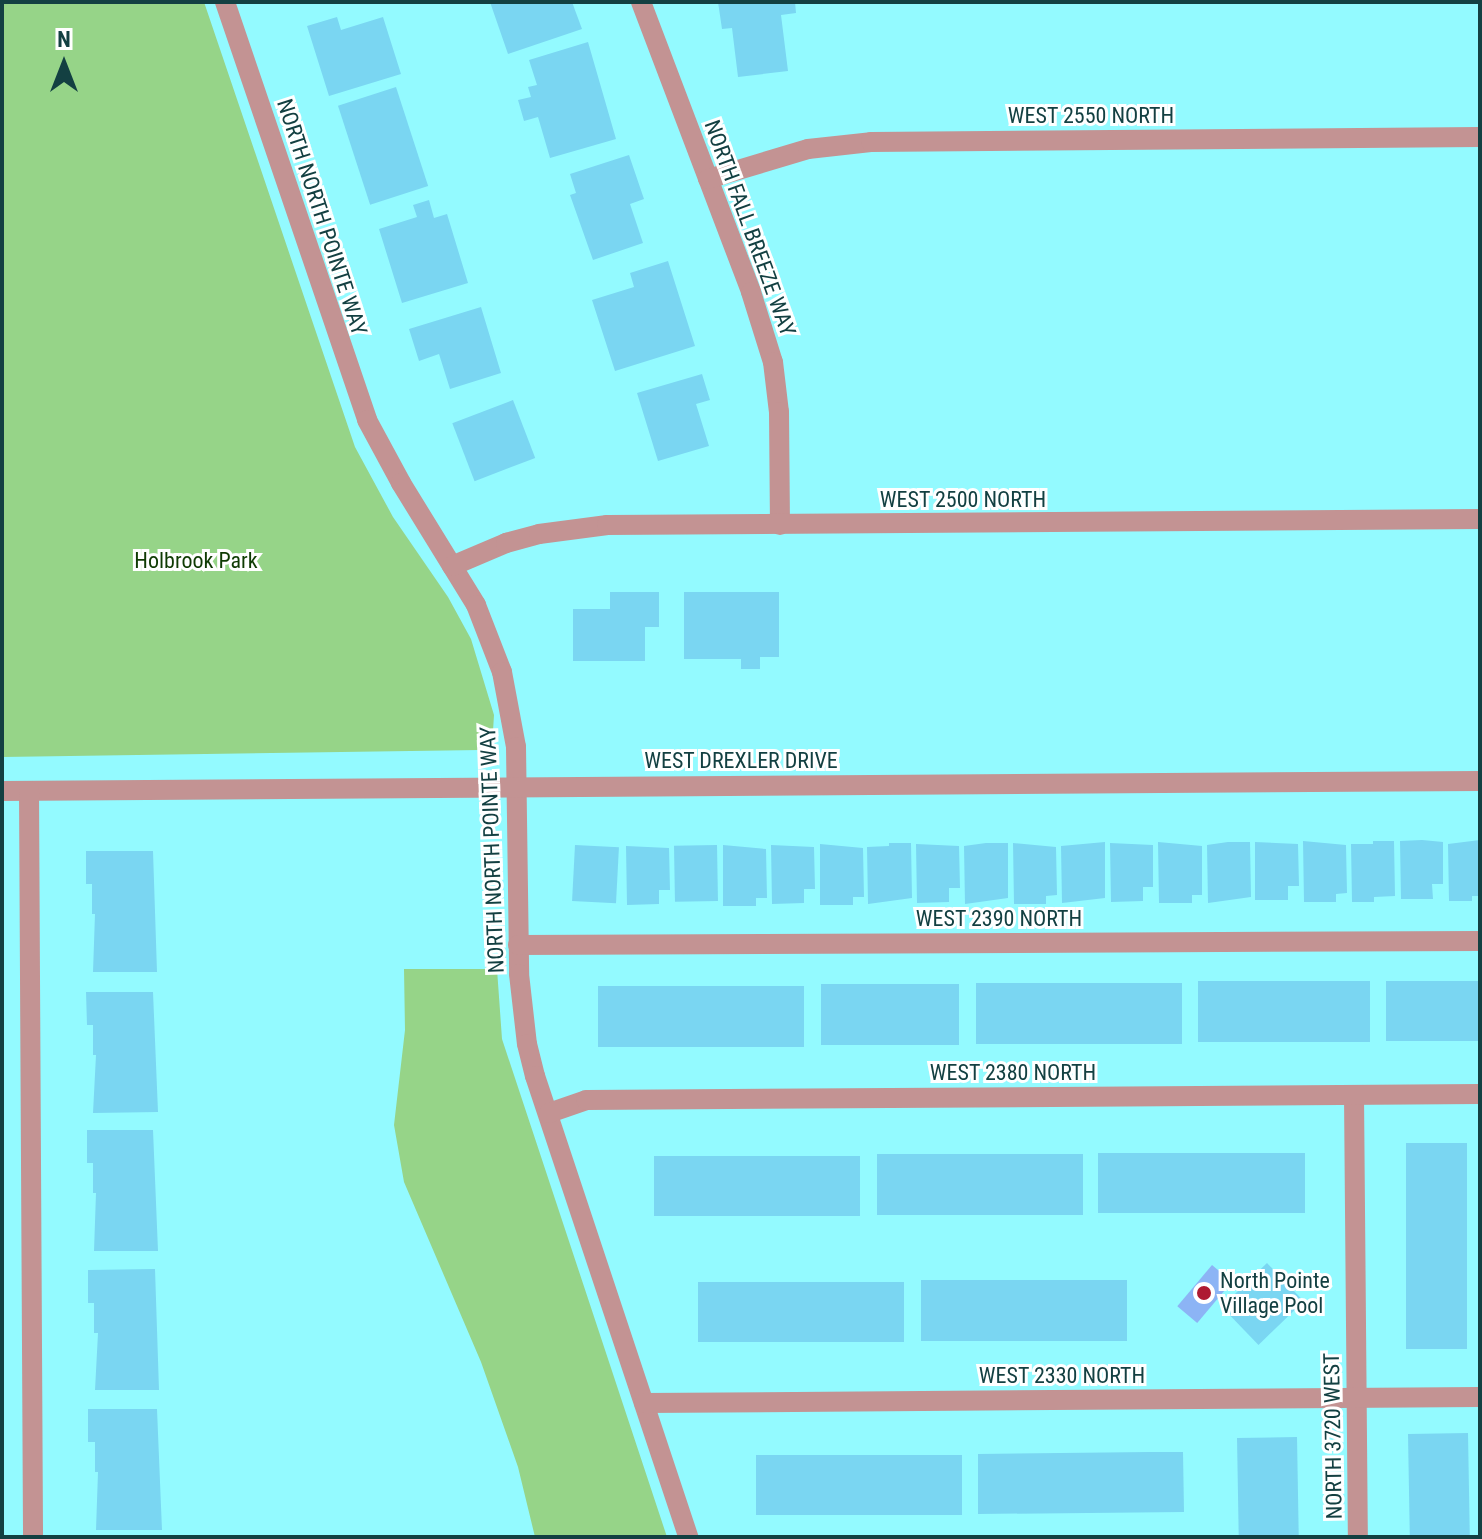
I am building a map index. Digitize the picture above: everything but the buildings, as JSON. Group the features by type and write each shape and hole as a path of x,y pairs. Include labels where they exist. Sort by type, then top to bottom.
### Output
{"street":[{"name":"NORTH NORTH POINTE WAY","path":"225,2 353,385 383,451 476,605 502,672 513,727 518,786 518,945 527,1044 688,1537"},
{"name":"NORTH FALL BREEZE WAY","path":"641,2 751,292 773,362 780,425 780,525"},
{"name":"WEST 2550 NORTH","path":"708,179 793,152 871,142 1480,137"},
{"name":"WEST 2500 NORTH","path":"452,566 506,543 573,527 1480,519"},
{"name":"WEST DREXLER DRIVE","path":"2,791 1480,781"},
{"path":"29,791 33,1537"},
{"name":"WEST 2390 NORTH","path":"518,945 1480,941"},
{"name":"WEST 2380 NORTH","path":"549,1113 586,1100 1480,1094"},
{"name":"NORTH 3720 WEST","path":"1354,1095 1358,1537"},
{"name":"WEST 2330 NORTH","path":"644,1403 1480,1397"}],"green space":[{"name":"Holbrook Park","path":"2,2 204,2 355,447 393,517 448,597 471,639 494,715 493,731 480,750 2,757"},
{"path":"404,969 497,969 502,1039 667,1537 535,1537 518,1467 481,1362 404,1182 394,1125 405,1030"}],"water":[{"name":"North Pointe Village Pool","path":"1212,1265 1232,1282 1197,1323 1177,1306"}],"place":[{"name":"North Pointe Village Pool","path":"1204,1293"}]}
